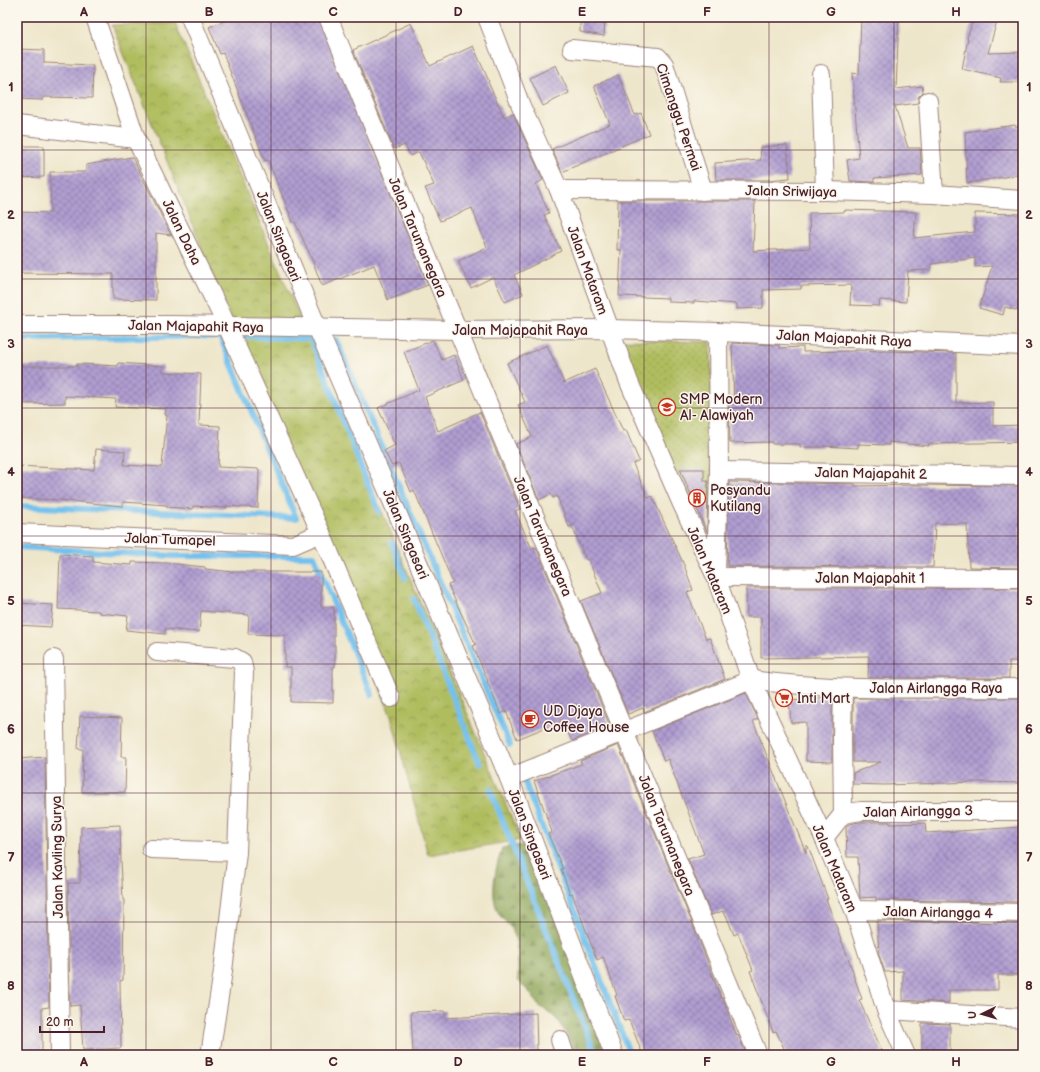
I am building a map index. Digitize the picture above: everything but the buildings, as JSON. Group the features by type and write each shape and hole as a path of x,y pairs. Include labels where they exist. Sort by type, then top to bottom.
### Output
{"street":[{"name":"Jalan Daha","path":"95,17 136,139 227,326"},
{"name":"Jalan Singasari","path":"190,17 317,328 399,517 509,778 614,1055"},
{"name":"Jalan Tarumanegara","path":"328,17 758,1055"},
{"name":"Jalan Mataram","path":"487,17 521,106 559,190 629,382 716,577 751,680 824,838 854,910 886,1010 906,1055"},
{"name":"Cimanggu Permai","path":"572,49 658,57 664,64 703,191"},
{"path":"821,74 825,191"},
{"path":"928,101 934,194"},
{"path":"17,125 136,139"},
{"name":"Jalan Sriwijaya","path":"559,190 825,191 934,194 1023,200"},
{"name":"Jalan Majapahit Raya","path":"17,325 227,326 457,330 609,329 718,332 1023,346"},
{"path":"227,326 321,533 391,698"},
{"path":"716,577 719,471 718,332"},
{"name":"Jalan Majapahit 2","path":"719,471 1023,476"},
{"name":"Jalan Tumapel","path":"17,533 293,544 321,533"},
{"name":"Jalan Majapahit 1","path":"716,577 1023,578"},
{"path":"157,652 229,656 242,662 244,672 237,852 223,971 210,1055"},
{"name":"Jalan Kavling Surya","path":"54,659 60,1055"},
{"name":"Jalan Airlangga Raya","path":"509,778 751,680 783,684 844,688 1023,688"},
{"path":"843,814 842,737 844,688"},
{"name":"Jalan Airlangga 3","path":"824,838 843,814 861,811 1023,811"},
{"path":"151,849 237,852"},
{"name":"Jalan Airlangga 4","path":"854,910 1023,914"},
{"path":"886,1010 1023,1018"}],"green space":[{"path":"175,23 521,840 428,855 391,716 112,25"},
{"path":"621,340 711,342 712,496 685,496"},
{"path":"523,845 531,859 614,1055 576,1055 559,1022 550,1013 538,1005 530,993 518,980 516,939 511,928 498,912 495,904 494,880 502,848"}],"waterway":[{"path":"17,339 220,336 296,518 17,506"},
{"path":"239,336 311,339 379,512"},
{"path":"336,340 510,745"},
{"path":"392,543 405,578"},
{"path":"17,547 172,556 314,556 372,695"},
{"path":"414,599 480,764"},
{"path":"524,780 630,1055"},
{"path":"490,789 596,1055"}],"place":[{"name":"SMP Modern Al- Alawiyah","path":"667,407"},
{"name":"Posyandu Kutilang","path":"697,498"},
{"name":"Inti Mart","path":"784,698"},
{"name":"UD Djaya Coffee House","path":"530,719"}]}
